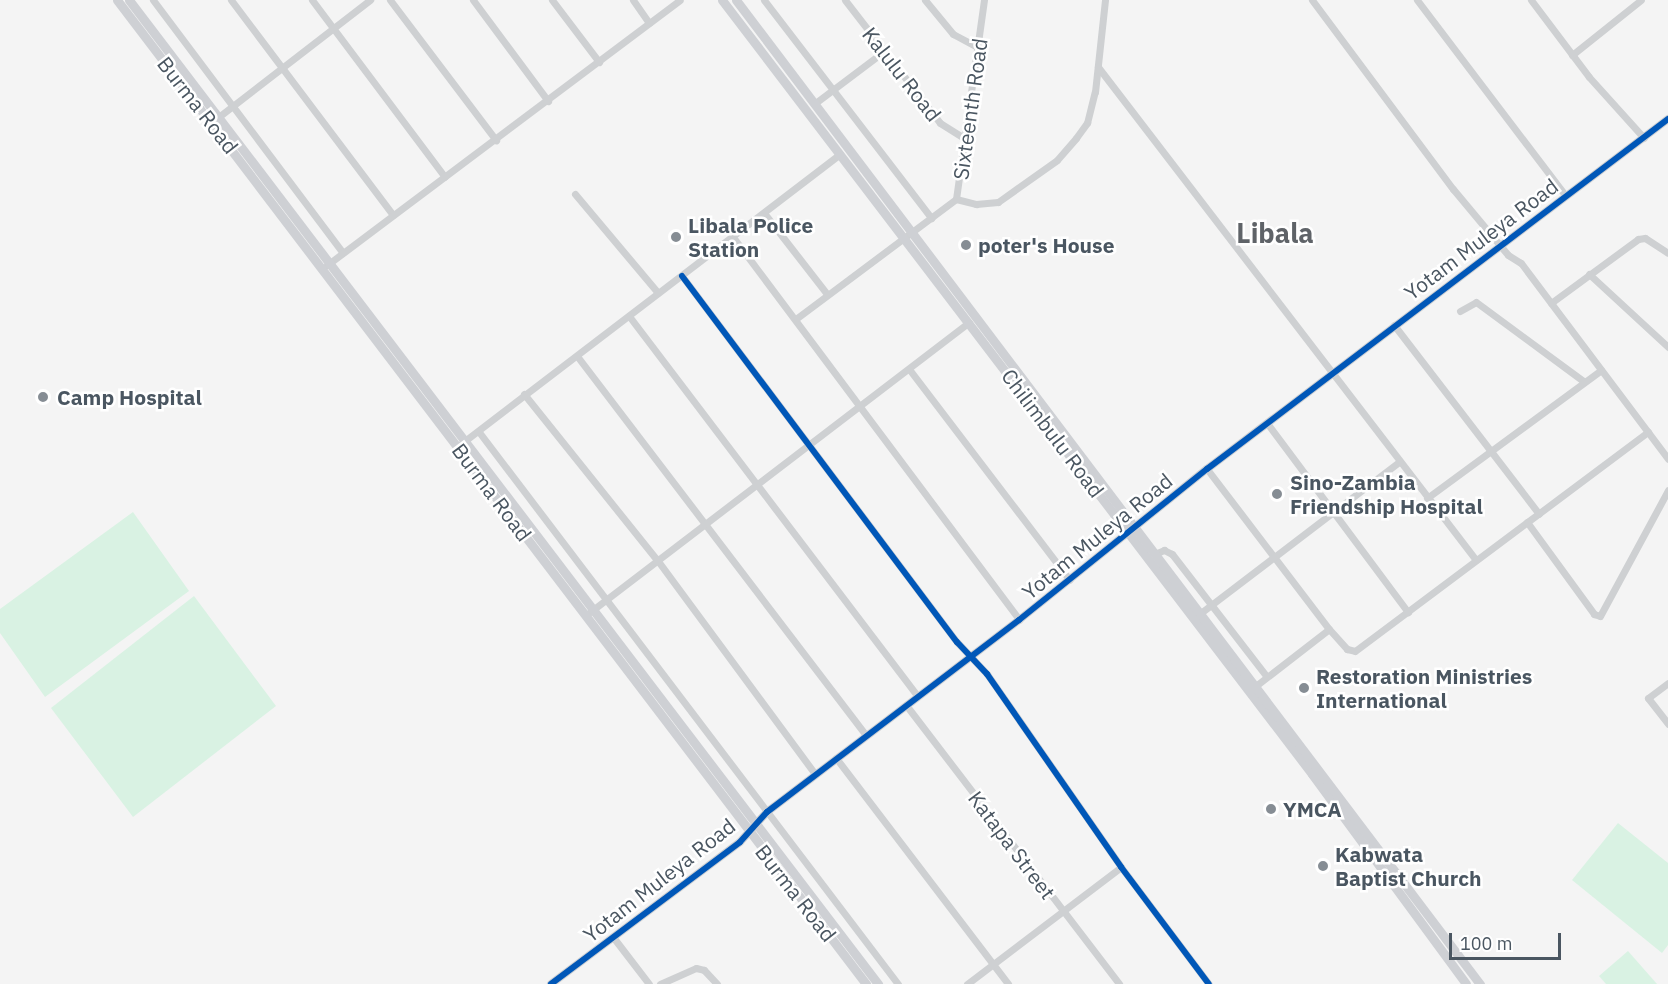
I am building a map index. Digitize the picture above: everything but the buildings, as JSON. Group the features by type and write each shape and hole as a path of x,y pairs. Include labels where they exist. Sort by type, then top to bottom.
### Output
{"main road":[{"name":"Burma Road","path":"117,0 458,447 878,984"},
{"name":"Burma Road","path":"129,0 332,261 466,440 749,833 866,984"},
{"name":"Chilimbulu Road","path":"722,0 840,154 909,235 1137,526 1197,615"},
{"name":"Chilimbulu Road","path":"736,0 909,235 969,322 1129,533 1197,615 1480,984"},
{"name":"Chilimbulu Road","path":"1252,688 1466,984"}],"street":[{"path":"153,0 343,254"},
{"path":"231,0 393,215"},
{"path":"312,0 445,177"},
{"path":"212,122 370,0"},
{"path":"390,0 496,140"},
{"path":"473,0 548,101"},
{"path":"552,0 599,62"},
{"path":"633,0 650,23"},
{"path":"322,269 680,0"},
{"path":"764,0 931,218"},
{"name":"Kalulu Road","path":"845,0 940,123 966,139"},
{"path":"925,0 953,34 979,48"},
{"name":"Sixteenth Road","path":"797,318 956,199 984,0"},
{"path":"956,199 976,204 999,202 1057,160 1087,123 1098,67 1105,0"},
{"path":"1312,0 1453,189 1501,245 1521,262 1668,459"},
{"path":"1417,0 1566,196"},
{"path":"1531,0 1572,56 1644,138"},
{"path":"1572,56 1641,0"},
{"path":"814,104 883,52"},
{"path":"1098,67 1476,560"},
{"name":"Yotam Muleya Road","path":"551,984 749,833 767,812 1019,620 1207,469 1668,119"},
{"path":"458,447 524,394 578,356 840,154"},
{"path":"575,194 658,293"},
{"path":"764,213 827,294"},
{"path":"733,237 797,318 859,407 1019,620"},
{"path":"1551,303 1641,237 1668,253"},
{"path":"1589,274 1668,347"},
{"path":"682,276 957,642 972,655 1040,746 1121,867 1209,984"},
{"path":"1460,311 1476,302 1583,381"},
{"path":"629,316 917,696"},
{"path":"589,612 969,322"},
{"path":"1394,325 1539,514"},
{"path":"578,356 708,523 866,735"},
{"path":"909,369 1070,580"},
{"path":"1427,498 1491,453 1583,381 1601,370"},
{"path":"524,394 658,561 815,774"},
{"path":"1267,423 1408,612"},
{"path":"479,432 898,984"},
{"path":"1207,469 1329,629 1347,649 1355,651 1648,432"},
{"path":"1197,615 1212,606 1399,462"},
{"path":"1527,522 1594,614 1600,616 1668,490"},
{"path":"1157,554 1164,550 1172,554 1267,677"},
{"path":"1252,688 1329,629"},
{"path":"1668,683 1648,698 1668,724"},
{"name":"Katapa Street","path":"906,705 1119,984"},
{"path":"836,758 1008,984"},
{"path":"967,984 1121,867"},
{"path":"613,937 649,984"},
{"path":"660,984 696,968 704,970 717,984"}],"green space":[{"path":"133,512 189,591 45,697 0,633 0,609"},
{"path":"194,596 276,706 133,817 51,708"},
{"path":"1618,823 1668,863 1668,945 1662,953 1572,880"},
{"path":"1628,951 1657,984 1606,984 1599,976"}],"cycle path":[{"path":"551,984 740,842 767,812 1019,620 1207,469 1668,119"},
{"path":"682,276 957,642 987,674 1121,867 1209,984"}],"place":[{"name":"Libala Police Station","path":"676,237"},
{"name":"poter's House","path":"966,245"},
{"name":"Camp Hospital","path":"43,397"},
{"name":"Sino-Zambia Friendship Hospital","path":"1277,494"},
{"name":"Restoration Ministries International","path":"1304,688"},
{"name":"YMCA","path":"1271,809"},
{"name":"Kabwata Baptist Church","path":"1323,866"}],"district":[{"name":"Libala","path":"1275,233"}]}
